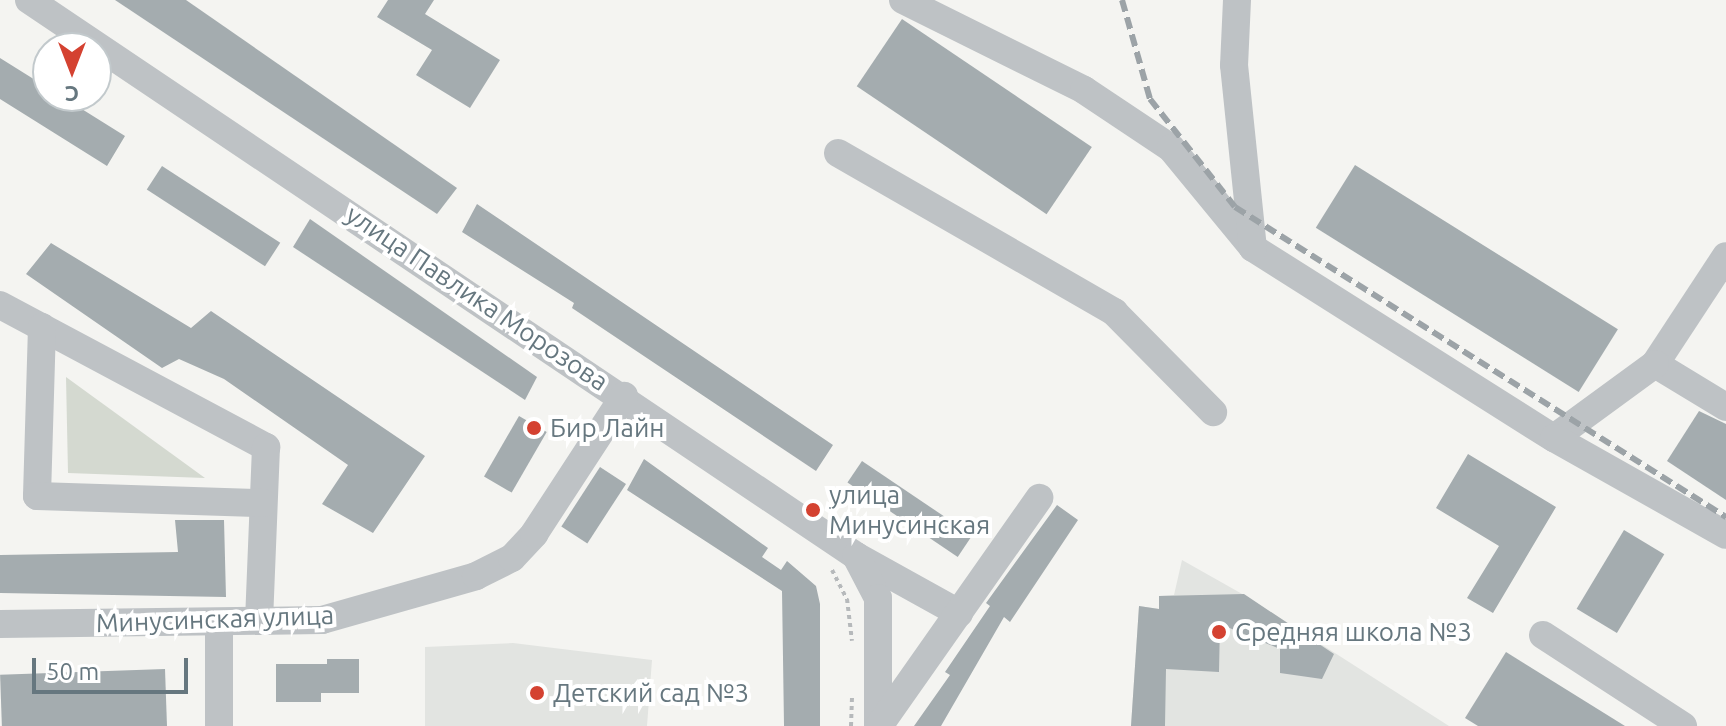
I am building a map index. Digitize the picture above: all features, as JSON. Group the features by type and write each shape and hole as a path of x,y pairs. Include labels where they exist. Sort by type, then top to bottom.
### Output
{"street":[{"name":"улица Павлика Морозова","path":"29,0 624,396 856,556 878,598 878,726"},
{"path":"903,0 1084,90 1171,148 1253,248 1554,438 1726,535"},
{"path":"1237,0 1234,65 1253,248"},
{"path":"838,153 1114,312 1213,412"},
{"path":"1554,438 1655,364 1726,256"},
{"path":"0,305 266,447 259,621"},
{"path":"42,327 37,496 263,503"},
{"path":"1655,364 1726,407"},
{"name":"Минусинская улица","path":"0,624 219,622 338,617 502,564 534,534 624,396"},
{"path":"878,726 1039,498"},
{"path":"856,556 959,613"},
{"path":"219,622 219,726"},
{"path":"1543,635 1683,726"}],"path":[{"path":"847,599 853,649"},
{"path":"851,726 852,680"}],"shaded area":[{"path":"66,377 205,478 68,473"},
{"name":"Средняя школа №3","path":"1182,560 1244,595 1449,726 1131,726 1139,606 1159,609 1159,596 1174,595"},
{"name":"Детский сад №3","path":"513,643 652,660 647,726 425,726 425,647"}],"building":[{"path":"115,0 186,0 457,188 437,214"},
{"path":"388,0 434,0 425,14 500,60 470,108 416,75 432,50 377,17"},
{"path":"902,19 1092,147 1047,214 857,86"},
{"path":"0,58 32,78 32,112 87,112 125,136 107,166 0,99"},
{"path":"1355,165 1618,329 1579,392 1316,228"},
{"path":"162,166 280,243 265,266 147,189"},
{"path":"477,204 833,445 816,471 572,308 574,303 462,232"},
{"path":"310,219 537,377 525,400 293,247"},
{"path":"51,243 191,328 211,311 425,456 373,533 322,504 348,465 224,379 179,359 162,368 26,274"},
{"path":"1699,411 1726,424 1726,500 1667,461"},
{"path":"519,416 547,432 512,493 484,477"},
{"path":"1468,454 1556,507 1493,613 1467,598 1499,546 1436,508"},
{"path":"644,459 768,548 762,557 781,570 787,561 816,586 820,604 820,726 784,726 782,591 627,490"},
{"path":"862,461 972,535 958,557 847,483"},
{"path":"600,467 626,484 587,543 561,527"},
{"path":"1057,505 1078,520 1010,622 1004,617 941,726 914,726 950,675 945,672 990,606 986,603"},
{"path":"175,520 224,520 226,597 0,593 0,555 178,552"},
{"path":"1624,530 1664,554 1617,633 1577,609"},
{"path":"1244,594 1334,654 1322,679 1280,673 1280,649 1220,624 1219,672 1166,669 1165,726 1131,726 1139,606 1159,609 1159,596"},
{"path":"1506,652 1625,726 1478,726 1465,718"},
{"path":"327,659 359,659 359,693 321,693 321,702 276,702 276,664 327,664"},
{"path":"165,669 167,726 2,726 0,675"}],"railway":[{"path":"1122,0 1150,99 1235,207 1726,517"}],"place":[{"name":"Бир Лайн","path":"534,428"},
{"name":"улица Минусинская","path":"813,510"},
{"name":"Средняя школа №3","path":"1219,632"},
{"name":"Детский сад №3","path":"537,693"}]}
